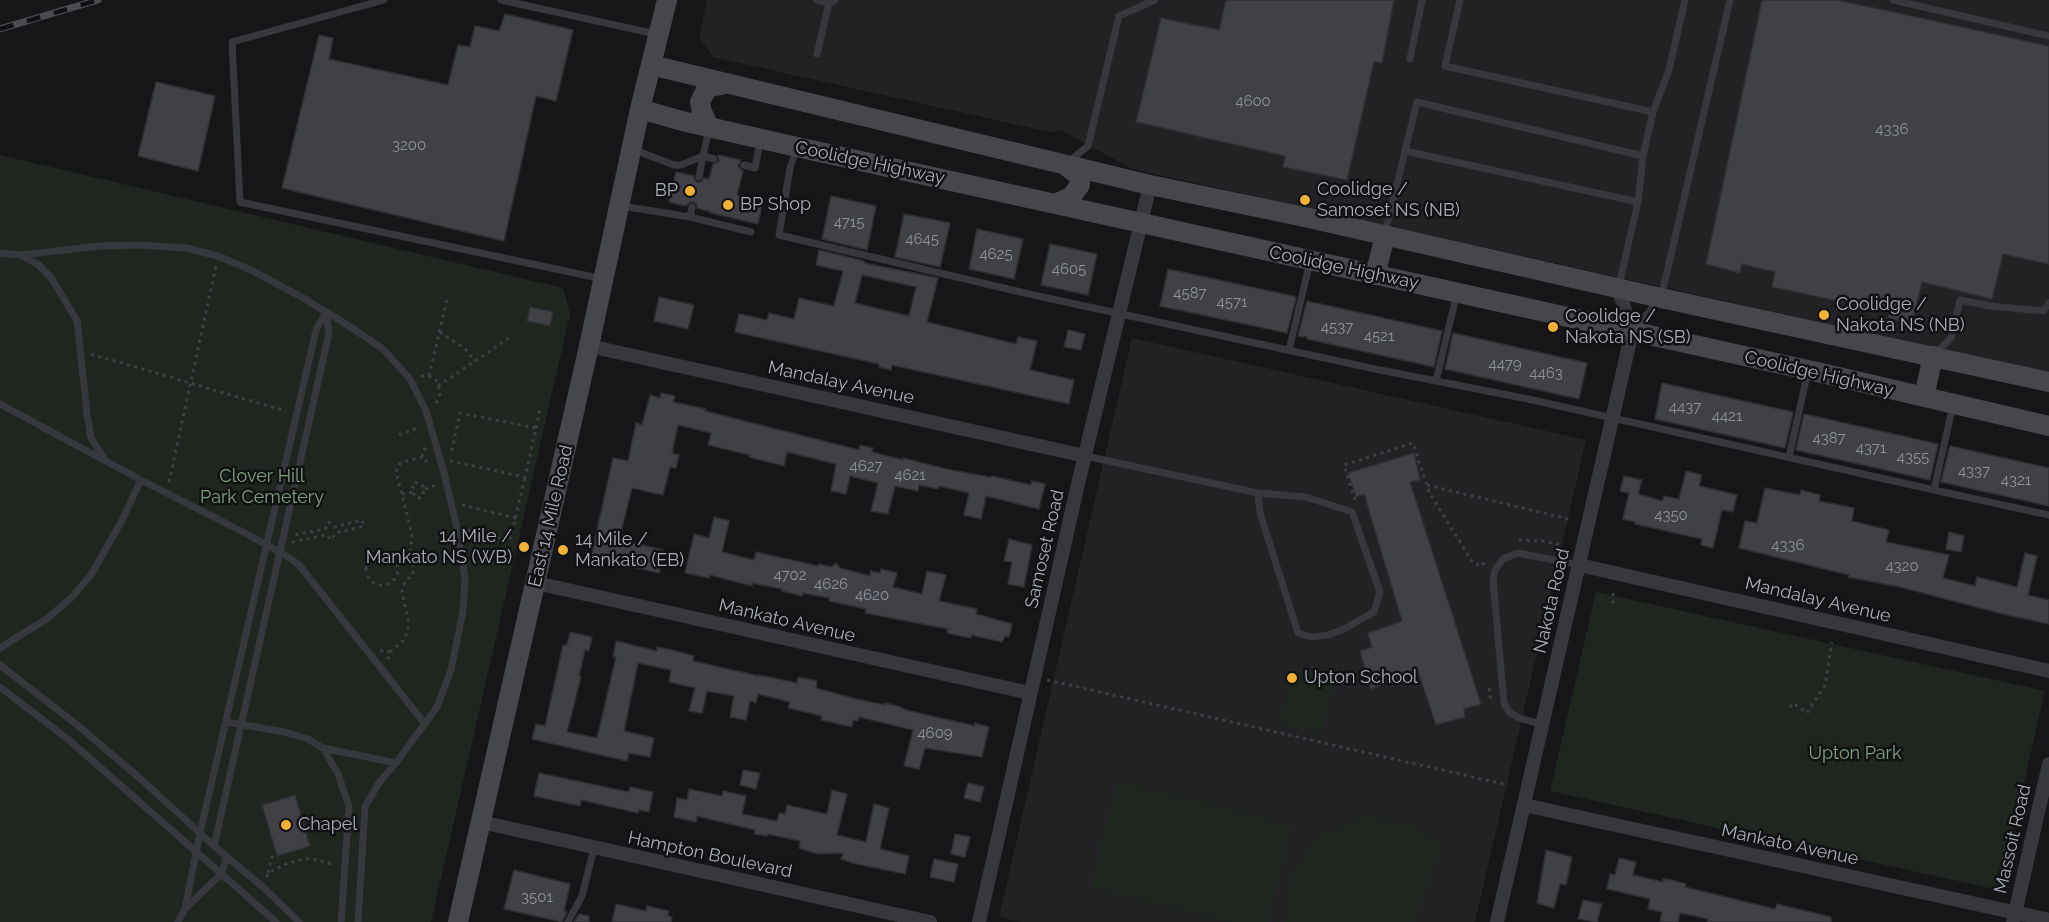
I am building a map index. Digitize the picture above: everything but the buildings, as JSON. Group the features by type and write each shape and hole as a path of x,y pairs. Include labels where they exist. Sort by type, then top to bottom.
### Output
{"main road":[{"name":"East 14 Mile Road","path":"458,922 536,583 640,109 667,0"},
{"path":"651,65 1150,185 2049,382"},
{"path":"709,127 700,102 707,87 728,83"},
{"name":"Coolidge Highway","path":"640,109 797,147 2049,426"},
{"path":"1057,204 1071,197 1080,185 1080,177 1065,165"},
{"path":"1375,275 1385,236"},
{"path":"1924,397 1933,356"}],"street":[{"name":"Samoset Road","path":"979,922 1030,693 1150,185"},
{"path":"1618,288 1632,332"},
{"name":"Nakota Road","path":"1497,922 1632,332"},
{"name":"Mandalay Avenue","path":"589,346 1085,456"},
{"name":"Mandalay Avenue","path":"1579,565 2049,671"},
{"name":"Mankato Avenue","path":"536,583 1030,693"},
{"name":"Massoit Road","path":"2014,917 2049,764"},
{"name":"Mankato Avenue","path":"1524,805 2014,917 2049,920"},
{"name":"Hampton Boulevard","path":"481,822 930,922"}],"lane":[{"path":"384,0 232,42 240,202 604,279"},
{"path":"501,0 658,34"},
{"path":"817,0 832,1 817,54"},
{"path":"1065,165 1088,146 1119,16 1155,0"},
{"path":"1410,60 1422,0"},
{"path":"1460,0 1445,66 1653,112"},
{"path":"1618,288 1638,202 1643,156 1653,112 1669,70 1685,0"},
{"path":"1632,332 1661,298 1731,0"},
{"path":"1893,0 2049,36"},
{"path":"1385,236 1417,102 1643,156"},
{"path":"699,177 709,127"},
{"path":"744,165 755,168 760,138"},
{"path":"797,147 790,168 779,235 1119,313 1612,418 2049,515"},
{"path":"632,149 674,165 681,165 703,156 714,159"},
{"path":"1405,151 1638,202"},
{"path":"620,205 751,232"},
{"path":"690,218 692,207"},
{"path":"0,253 21,255 100,246 141,245 186,248 218,256 253,271 326,312 383,349 410,379 430,423 457,528 465,579 463,611 451,670 437,707 378,784 365,807 358,922"},
{"path":"21,255 39,266 52,279 77,321 91,438 106,460"},
{"path":"1288,350 1311,261"},
{"path":"1436,381 1457,293"},
{"path":"1933,356 1952,338 1960,300 1990,306 2043,311 2049,303"},
{"path":"185,909 200,833 296,414 316,330 326,312"},
{"path":"214,846 329,333 326,312"},
{"path":"1789,457 1808,371"},
{"path":"0,404 266,545 281,545 424,724"},
{"path":"1934,490 1953,404"},
{"path":"1085,456 1258,493 1306,497 1352,512 1380,592 1374,612 1328,635 1312,637 1298,633 1260,513 1258,493"},
{"path":"0,648 48,618 72,597 106,551 141,480"},
{"path":"1542,724 1519,718 1509,712 1504,703 1493,580 1495,570 1503,559 1518,553 1579,565"},
{"path":"0,665 81,728 264,888 297,921"},
{"path":"0,687 69,740 276,922"},
{"path":"226,722 285,732 308,739 322,748 396,763"},
{"path":"322,748 338,774 349,806 341,922"},
{"path":"349,806 365,807"},
{"path":"568,922 582,896 594,848"},
{"path":"178,922 185,909 222,873 226,857"}],"path":[{"path":"166,493 218,256"},
{"path":"429,376 448,296"},
{"path":"440,332 465,349 476,361"},
{"path":"438,386 509,338"},
{"path":"81,351 296,414"},
{"path":"410,379 429,376 436,380 440,394 438,401 434,408 426,411"},
{"path":"457,528 510,541 540,408"},
{"path":"525,477 449,460 460,413 536,428"},
{"path":"399,435 430,423"},
{"path":"1354,501 1344,465 1413,443 1429,492 1473,563 1482,566 1490,556"},
{"path":"390,652 403,641 408,631 408,619 402,592 405,582 413,574 410,554 412,534 396,472 398,465 422,457"},
{"path":"415,482 425,489 421,498 415,497 413,492 415,482"},
{"path":"1427,485 1568,519"},
{"path":"402,494 413,492"},
{"path":"451,503 516,518"},
{"path":"334,527 362,520 364,526 334,532"},
{"path":"281,545 324,529 329,522 334,527 332,540 326,535 324,529"},
{"path":"281,545 326,535"},
{"path":"1512,542 1544,541 1562,545"},
{"path":"386,553 395,559 398,569 394,579 386,585 370,581 366,566 371,557 386,553"},
{"path":"1613,594 1613,603"},
{"path":"1790,707 1793,704 1807,713 1825,685 1832,642"},
{"path":"1046,679 1508,785"},
{"path":"264,888 272,857 276,854"},
{"path":"268,873 288,863 309,858 344,869"}],"shaded area":[{"path":"707,0 2049,0 2049,373 1133,169 1060,130 1050,132 713,57 699,37"},
{"name":"Upton School","path":"1132,338 1586,440 1475,922 1022,922 999,917"}],"green space":[{"name":"Clover Hill Park Cemetery","path":"0,155 563,288 570,314 431,922 0,922"},
{"name":"Upton Park","path":"1596,592 2045,691 1999,890 1550,791"},
{"path":"1293,668 1334,679 1321,735 1279,724"},
{"path":"1117,781 1292,824 1268,922 1230,922 1091,888"},
{"path":"1365,816 1411,823 1441,845 1414,922 1285,922 1289,882 1316,837"}],"railway":[{"path":"0,29 98,0"}],"place":[{"name":"BP","path":"690,191"},
{"name":"Coolidge / Samoset NS (NB)","path":"1305,200"},
{"name":"BP Shop","path":"728,205"},
{"name":"Coolidge / Nakota NS (NB)","path":"1824,315"},
{"name":"Coolidge / Nakota NS (SB)","path":"1553,327"},
{"name":"14 Mile / Mankato NS (WB)","path":"524,547"},
{"name":"14 Mile / Mankato (EB)","path":"563,550"},
{"name":"Upton School","path":"1292,678"},
{"name":"Chapel","path":"286,825"}]}
